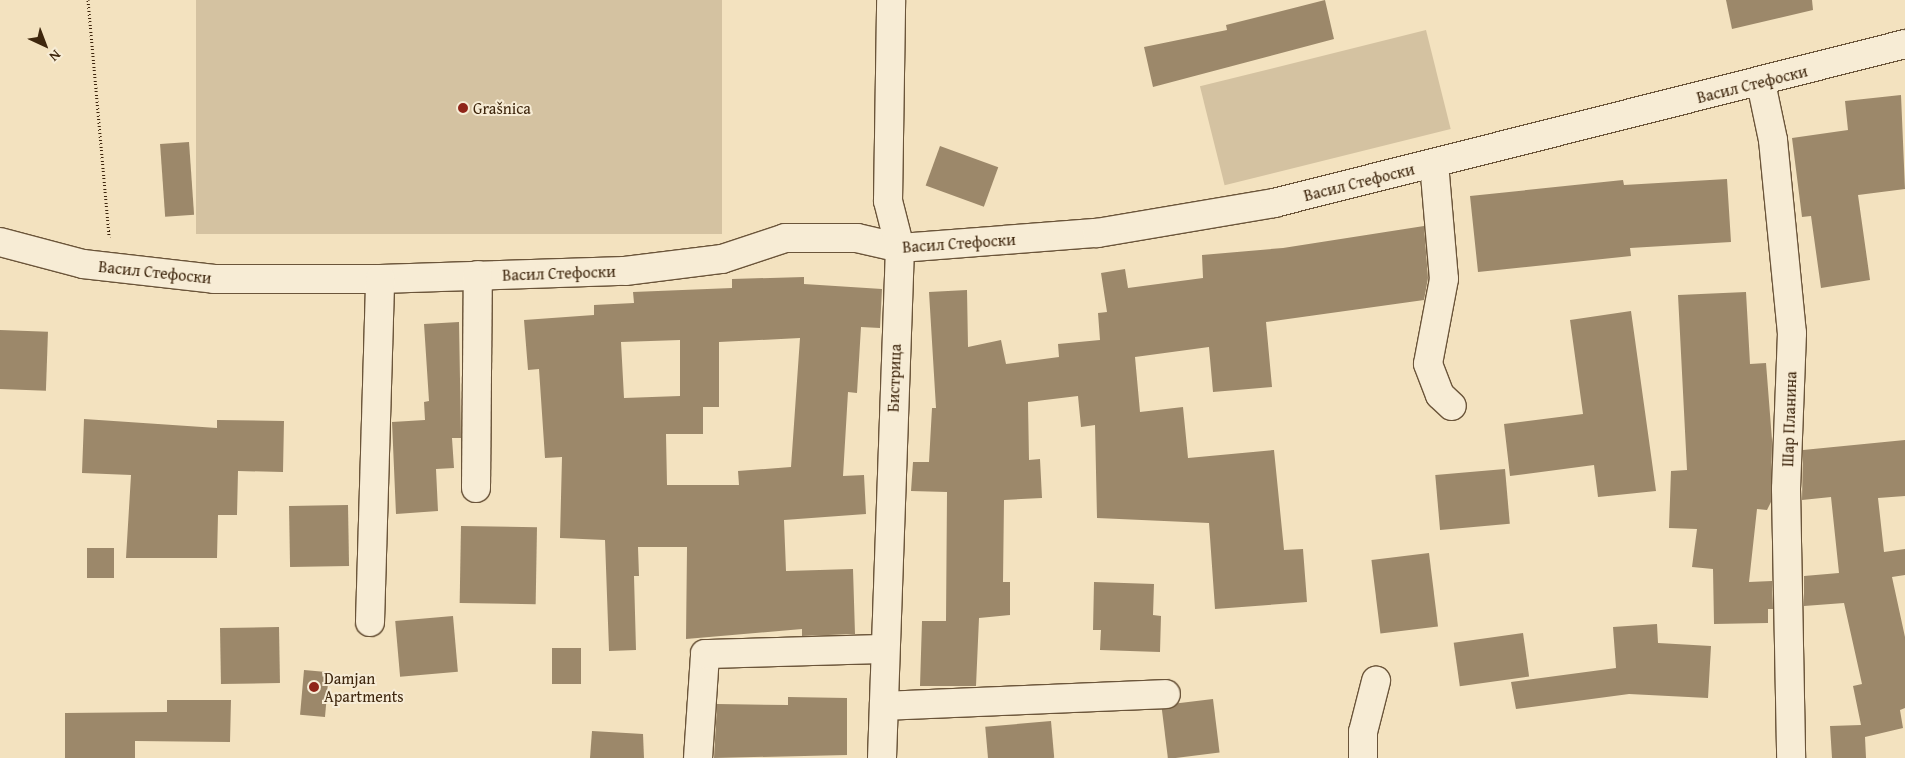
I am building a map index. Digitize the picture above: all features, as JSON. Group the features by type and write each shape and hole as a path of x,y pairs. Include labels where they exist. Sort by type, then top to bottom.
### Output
{"street":[{"name":"Бистрица","path":"882,758 900,248 888,201 891,0"},
{"name":"Васил Стефоски","path":"0,242 111,267 214,279 380,279 625,271 722,259 785,238 857,238 900,248 1097,233 1274,202 1761,83 1905,44"},
{"name":"Шар Планина","path":"1761,83 1773,140 1792,333 1786,489 1791,758"},
{"path":"1434,163 1444,279 1428,364 1440,395 1452,406"},
{"path":"476,488 478,276"},
{"path":"370,622 380,279"},
{"path":"698,758 705,654 886,649"},
{"path":"1363,758 1363,732 1376,681"},
{"path":"884,706 1166,694"}],"path":[{"path":"88,0 111,267"}],"shaded area":[{"name":"Grašnica","path":"196,0 722,0 722,234 196,234"},
{"path":"1426,30 1451,129 1225,185 1200,86"}],"building":[{"path":"1325,0 1334,39 1153,87 1144,47 1227,30 1226,25"},
{"path":"1726,0 1812,0 1813,10 1732,29"},
{"path":"1901,95 1905,189 1858,195 1870,280 1821,288 1811,216 1802,217 1792,138 1848,130 1845,101"},
{"path":"189,142 194,215 165,217 160,144"},
{"path":"940,146 998,167 984,207 926,185"},
{"path":"1727,179 1731,242 1630,248 1631,256 1478,272 1470,196 1623,180 1624,185"},
{"path":"1424,226 1428,278 1424,300 1266,322 1272,387 1213,392 1209,347 1135,357 1140,412 1183,407 1188,458 1274,450 1284,550 1303,549 1307,602 1215,609 1209,523 1097,518 1095,425 1081,427 1078,396 1028,402 1029,460 1040,459 1042,498 1004,500 1003,582 1010,582 1010,615 979,618 976,686 920,686 922,621 946,621 947,492 911,491 913,462 929,462 932,408 936,408 929,292 967,290 968,347 1001,340 1006,364 1059,357 1058,344 1100,340 1098,313 1107,312 1101,273 1125,269 1128,288 1203,278 1202,255 1283,248"},
{"path":"804,277 804,284 882,289 880,328 861,327 857,393 848,392 843,476 864,475 866,514 784,520 786,571 853,569 855,634 802,636 802,629 686,639 687,547 638,547 639,576 634,576 636,650 609,651 605,540 560,538 562,457 545,458 539,369 528,370 524,320 594,315 594,305 634,303 633,292 732,288 732,279","holes":["800,338 791,467 738,471 739,485 667,485 666,434 703,434 703,407 719,407 719,342","680,340 680,396 624,398 621,342"]},
{"path":"1746,292 1750,364 1766,363 1772,440 1771,502 1767,510 1757,509 1749,582 1772,581 1773,609 1768,609 1768,623 1714,624 1713,569 1692,567 1697,529 1669,528 1671,471 1687,470 1678,295"},
{"path":"1631,311 1656,491 1598,497 1594,465 1510,476 1504,424 1583,414 1570,320"},
{"path":"459,322 461,438 452,438 454,468 436,469 438,511 396,514 392,422 425,420 424,402 429,401 424,324"},
{"path":"0,330 48,332 46,391 0,389"},
{"path":"84,419 217,428 217,420 284,421 283,472 238,471 237,515 218,515 217,558 126,558 131,475 82,473"},
{"path":"1905,440 1905,496 1878,498 1884,552 1905,549 1905,575 1892,577 1905,637 1905,708 1900,710 1903,728 1865,737 1866,758 1832,758 1830,726 1861,725 1853,686 1862,684 1844,603 1804,606 1804,576 1839,573 1831,497 1802,500 1803,450"},
{"path":"1505,469 1510,524 1440,530 1435,475"},
{"path":"348,505 349,566 290,567 289,506"},
{"path":"461,526 537,527 536,604 460,603"},
{"path":"87,548 114,548 114,578 87,578"},
{"path":"1429,553 1438,626 1380,634 1371,560"},
{"path":"1094,582 1154,584 1153,615 1161,616 1160,652 1100,650 1101,630 1093,630"},
{"path":"453,616 458,672 400,677 395,621"},
{"path":"1657,624 1658,643 1711,646 1708,698 1629,694 1516,709 1511,682 1616,668 1613,627"},
{"path":"279,627 280,683 221,684 220,628"},
{"path":"1523,633 1529,677 1460,686 1454,643"},
{"path":"552,648 581,648 581,684 552,684"},
{"path":"304,670 329,672 325,717 300,715"},
{"path":"788,697 847,698 847,755 714,758 717,704 788,705"},
{"path":"1213,699 1220,753 1168,758 1161,705"},
{"path":"167,700 231,700 230,742 135,741 135,758 65,758 65,713 167,712"},
{"path":"1051,721 1054,758 988,758 985,727"},
{"path":"592,731 643,734 644,758 590,758"}],"place":[{"name":"Grašnica","path":"463,108"},
{"name":"Damjan Apartments","path":"314,687"}]}
